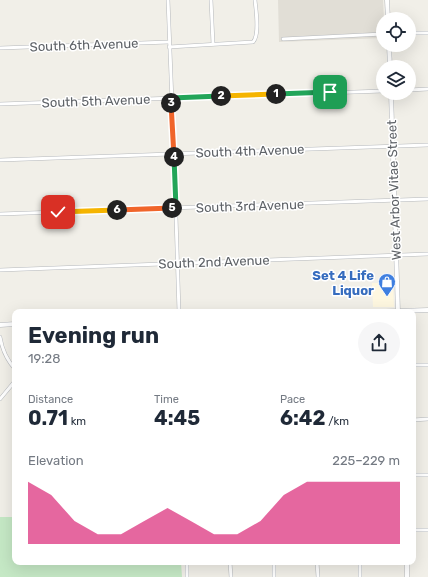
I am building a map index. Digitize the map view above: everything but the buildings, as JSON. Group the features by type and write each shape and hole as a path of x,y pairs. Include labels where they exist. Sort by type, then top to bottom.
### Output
{"street":[{"path":"168,0 179,309"},
{"path":"211,0 213,44"},
{"path":"169,47 250,43 254,41 257,33 255,0"},
{"path":"387,0 388,12"},
{"path":"416,33 428,32"},
{"path":"283,39 376,34"},
{"name":"South 6th Avenue","path":"0,48 169,42"},
{"path":"416,90 428,89"},
{"name":"South 5th Avenue","path":"0,104 376,91"},
{"name":"West Arbor Vitae Street","path":"390,100 398,309"},
{"name":"South 4th Avenue","path":"0,160 428,145"},
{"name":"South 3rd Avenue","path":"0,214 428,199"},
{"name":"South 2nd Avenue","path":"0,270 428,254"},
{"path":"416,311 428,310"},
{"path":"0,325 12,324"},
{"path":"0,337 4,354 12,365"},
{"path":"416,365 428,365"},
{"path":"0,399 12,385"},
{"path":"416,420 428,420"},
{"path":"416,475 428,475"},
{"path":"416,530 428,530"},
{"path":"187,565 188,577"},
{"path":"230,565 231,577"},
{"path":"274,565 274,577"},
{"path":"317,565 318,577"},
{"path":"360,565 360,577"},
{"path":"407,565 407,577"}],"shaded area":[{"path":"278,0 383,0 384,12 376,12 376,38 279,42"},
{"path":"372,283 393,283 394,307 373,307"}],"green space":[{"path":"0,517 12,517 12,565 181,565 182,577 0,577"}],"place":[{"name":"Set 4 Life Liquor","path":"387,297"}],"route":[{"path":"58,212 176,208 171,98 330,92"}]}
